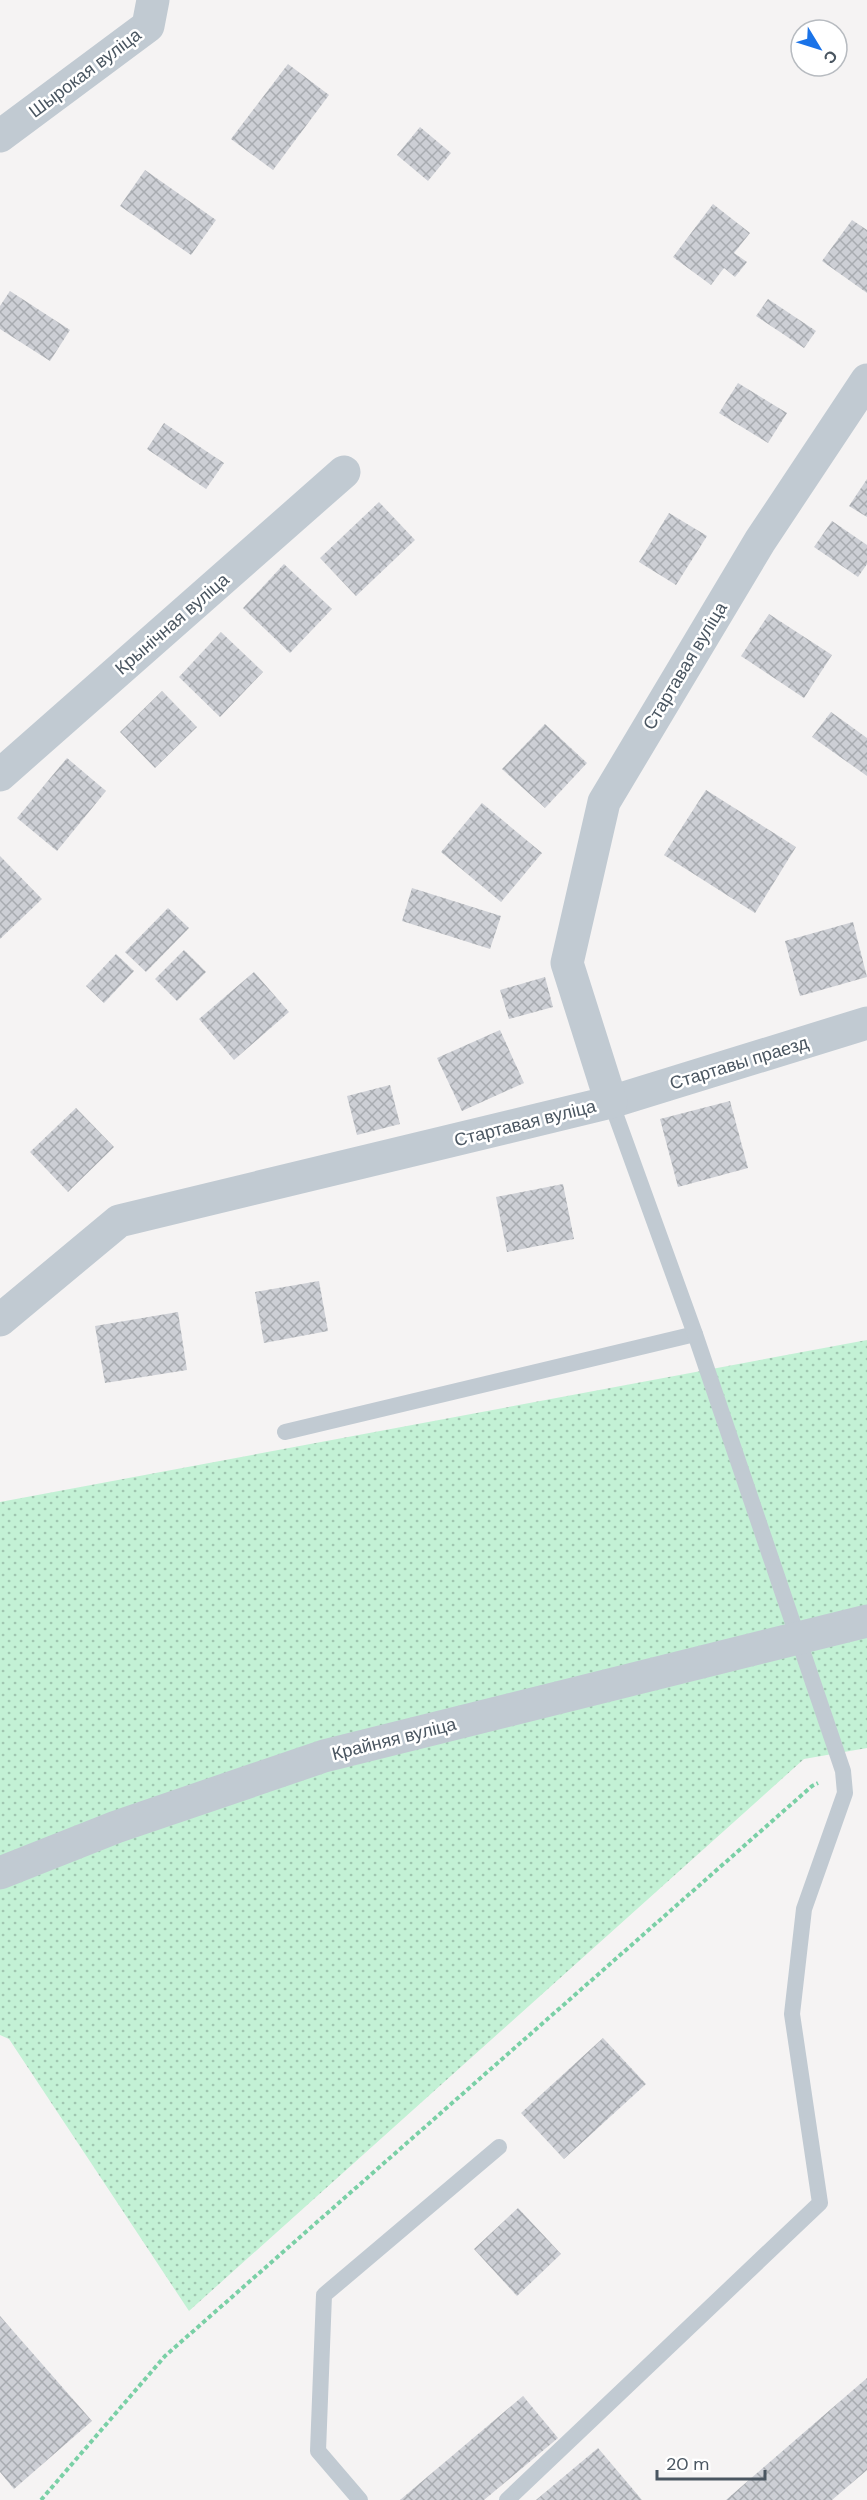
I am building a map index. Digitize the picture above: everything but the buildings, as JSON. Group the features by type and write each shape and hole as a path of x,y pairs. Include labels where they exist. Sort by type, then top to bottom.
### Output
{"street":[{"name":"Шырокая вуліца","path":"0,136 148,26 153,0"},
{"name":"Стартавая вуліца","path":"0,1320 119,1221 611,1102 567,963 604,802 760,541 867,380"},
{"name":"Крынічная вуліца","path":"0,775 344,472"},
{"name":"Стартавы праезд","path":"611,1102 867,1023"},
{"name":"Крайняя вуліца","path":"0,1873 116,1827 324,1756 867,1622"}],"lane":[{"path":"507,2500 820,2203 792,2014 804,1909 845,1793 843,1771 695,1334 611,1102"},
{"path":"285,1432 695,1334"},
{"path":"360,2500 318,2451 324,2295 499,2147"}],"path":[{"path":"41,2500 165,2356 812,1786 843,1771"}],"green space":[{"path":"867,1340 867,1748 804,1759 189,2311 9,2039 0,2035 0,1502"}]}
